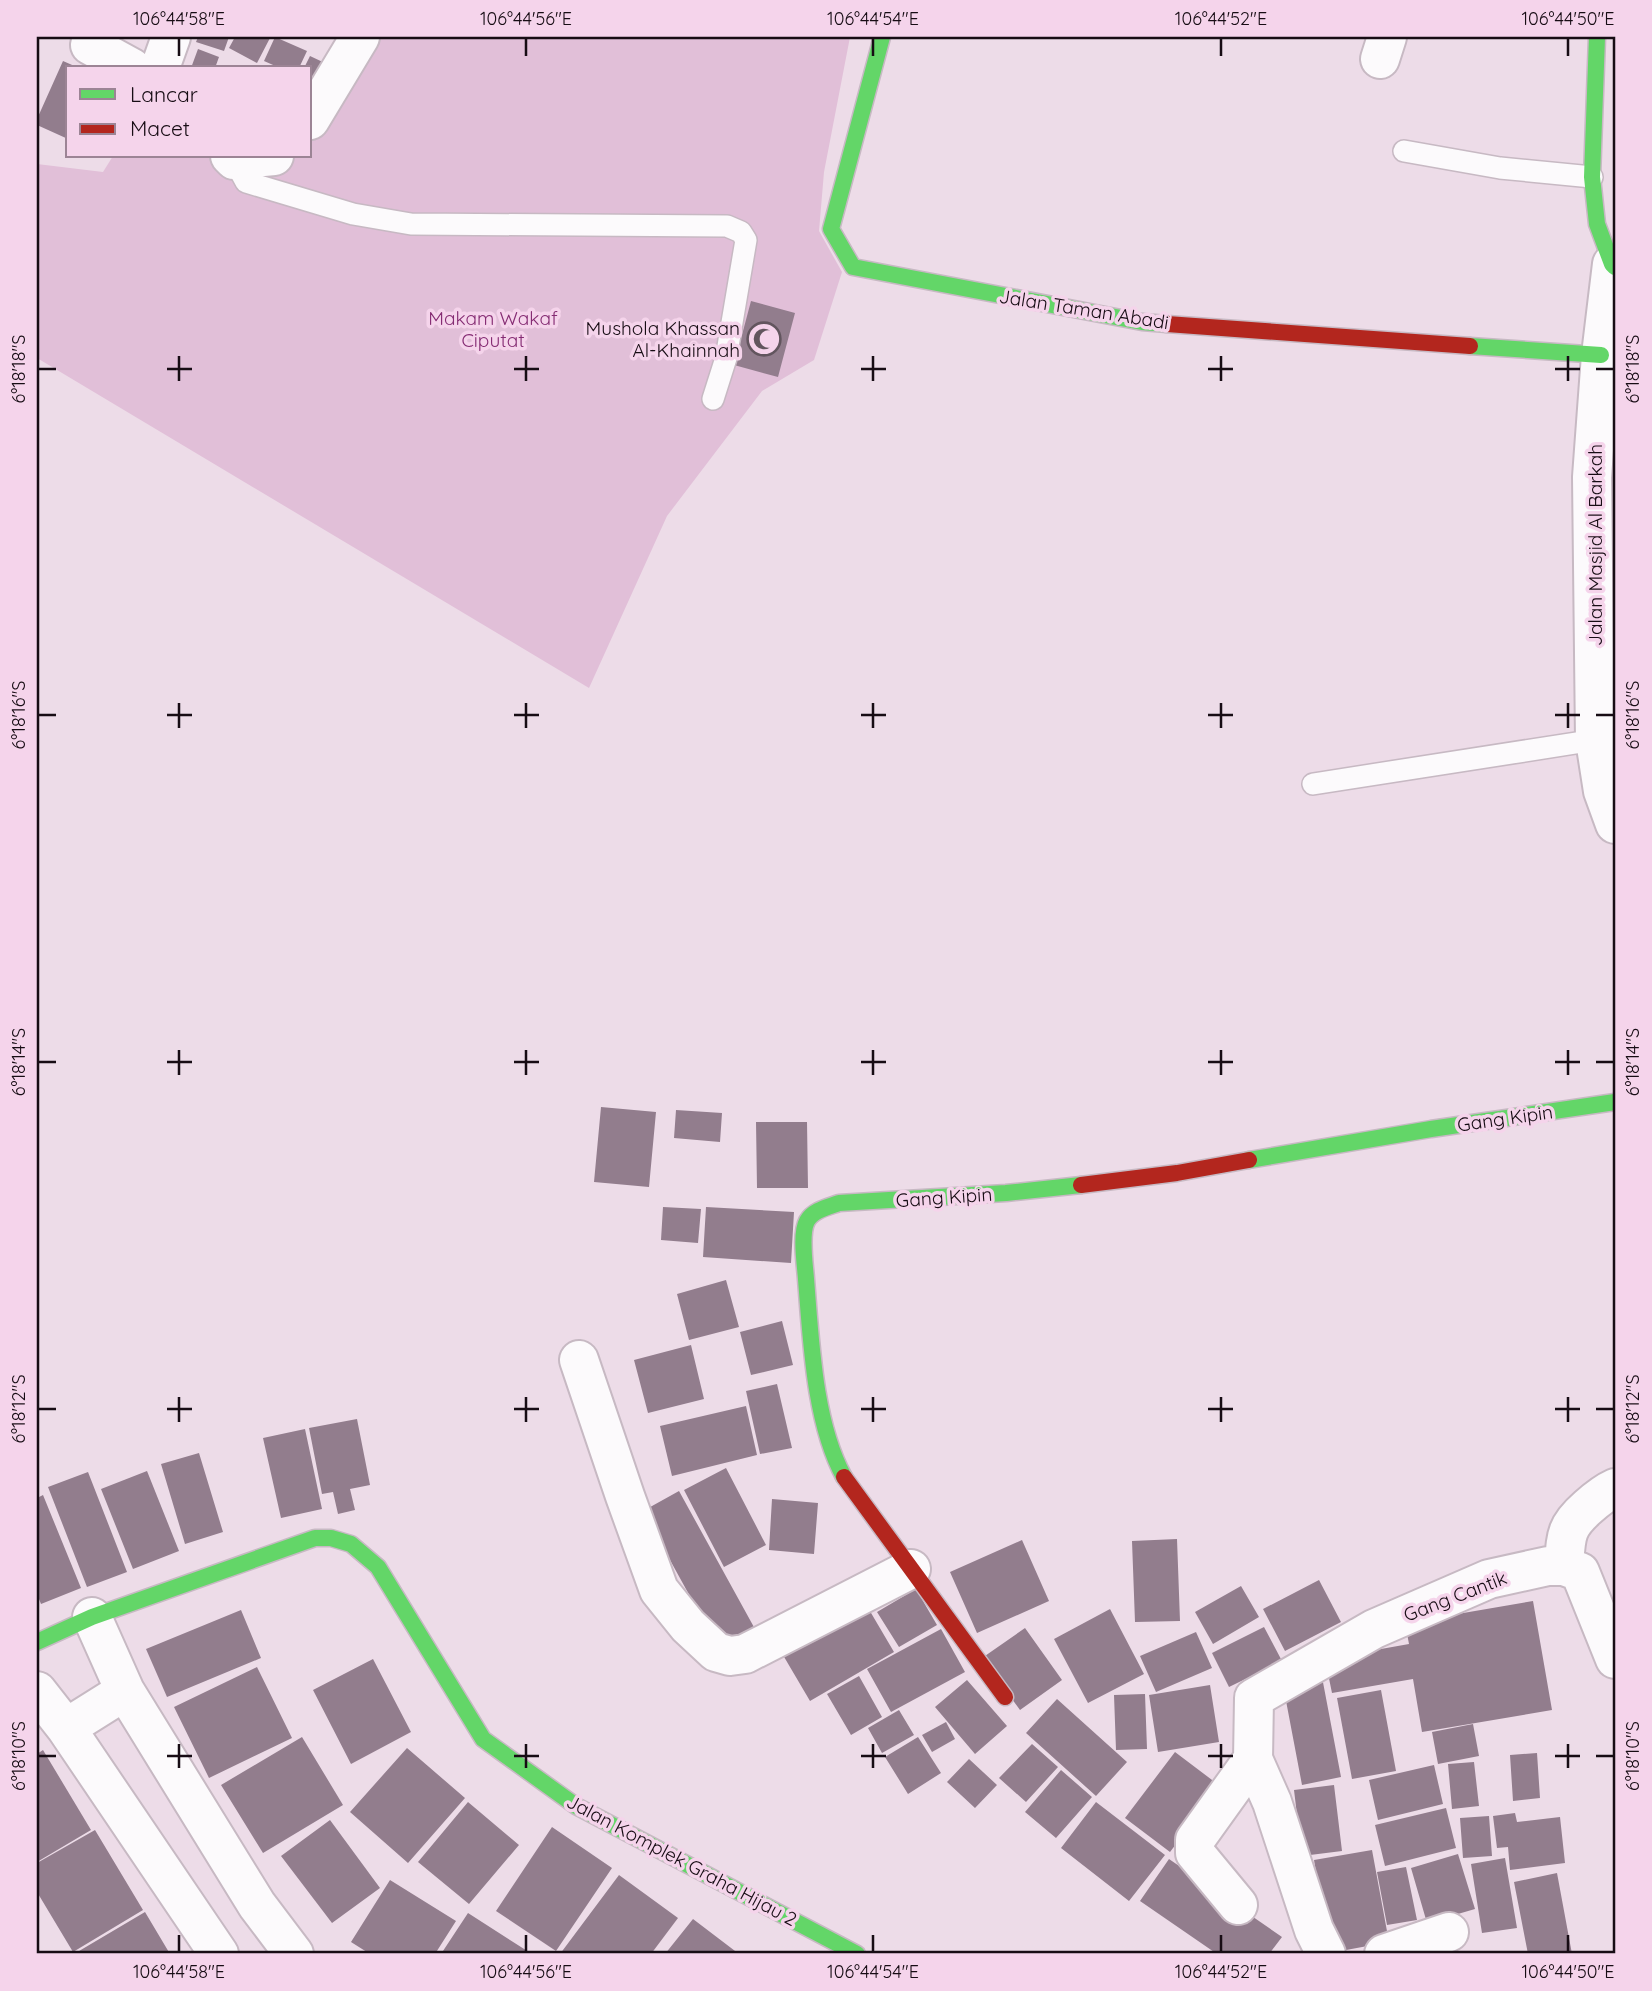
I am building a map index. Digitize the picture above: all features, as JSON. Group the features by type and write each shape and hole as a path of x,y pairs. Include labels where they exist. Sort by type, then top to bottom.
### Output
{"street":[{"path":"161,66 171,37"},
{"path":"312,117 360,37"},
{"name":"Jalan Taman Abadi","path":"882,37 831,229 853,267 1142,322 1601,355"},
{"path":"1597,37 1592,177 1597,224 1613,266"},
{"path":"90,44 128,66"},
{"name":"Jalan Masjid Al Barkah","path":"1613,266 1601,355 1592,477 1595,740 1603,791 1615,824"},
{"name":"Gang Kipin","path":"1005,1697 846,1481 835,1461 821,1408 813,1359 804,1247 804,1228 808,1218 819,1210 839,1203 1006,1193 1177,1173 1431,1129 1615,1102"},
{"path":"579,1360 659,1590 688,1626 716,1652 730,1656 754,1650 911,1569"},
{"path":"1615,1488 1604,1493 1573,1520 1566,1541 1564,1566 1580,1572 1615,1659"},
{"name":"Jalan Komplek Graha Hijau 2","path":"37,1642 92,1617 315,1538 331,1538 351,1544 378,1567 483,1739 576,1806 857,1954"},
{"name":"Gang Cantik","path":"1253,1759 1254,1698 1374,1629 1489,1579 1548,1566 1564,1566"},
{"path":"92,1617 125,1691 257,1905 294,1954"},
{"path":"37,1691 66,1728 219,1954"},
{"path":"66,1728 125,1691"},
{"path":"1238,1905 1195,1853 1195,1840 1253,1759"},
{"path":"1253,1759 1272,1802 1314,1930 1326,1954"},
{"path":"1384,1954 1449,1932"}],"lane":[{"path":"1404,151 1500,167 1592,177"},
{"path":"232,158 246,182 353,214 411,224 727,226 741,232 746,240 744,253 726,358 713,398"},
{"path":"1313,784 1595,740"}],"green space":[{"name":"Makam Wakaf Ciputat","path":"363,37 850,37 824,172 819,231 842,272 814,360 762,391 667,516 589,688 37,358 37,164 103,172 112,158 312,158 312,122"}],"building":[{"path":"198,37 229,37 224,51 196,42"},
{"path":"235,37 270,38 257,63 229,48"},
{"path":"275,37 307,51 300,66 275,66 264,61"},
{"path":"198,49 219,57 216,66 192,66"},
{"path":"310,56 327,64 318,85 312,83 312,66 305,66"},
{"path":"63,61 74,66 66,66 66,138 37,125 37,119"},
{"name":"Mushola Khassan Al-Khainnah","path":"751,301 795,313 778,377 734,365"},
{"path":"601,1107 656,1112 649,1187 594,1182"},
{"path":"676,1110 722,1113 720,1142 674,1138"},
{"path":"756,1122 807,1122 808,1188 757,1188"},
{"path":"663,1207 701,1209 698,1243 661,1240"},
{"path":"706,1207 794,1212 791,1263 703,1257"},
{"path":"726,1280 739,1327 689,1340 677,1294"},
{"path":"782,1321 793,1365 751,1375 740,1332"},
{"path":"691,1345 704,1399 648,1413 634,1360"},
{"path":"777,1384 792,1448 760,1454 746,1391"},
{"path":"746,1406 757,1455 672,1476 660,1426"},
{"path":"357,1419 370,1485 350,1489 355,1510 338,1514 333,1492 322,1494 309,1428"},
{"path":"305,1429 322,1509 281,1518 263,1438"},
{"path":"199,1453 223,1532 185,1544 161,1464"},
{"path":"726,1468 766,1545 724,1567 684,1490"},
{"path":"147,1471 179,1551 133,1569 101,1489"},
{"path":"88,1472 127,1572 87,1587 48,1487"},
{"path":"679,1491 755,1629 719,1649 643,1511"},
{"path":"43,1495 81,1588 41,1604 37,1594 37,1498"},
{"path":"772,1499 818,1503 814,1554 769,1550"},
{"path":"1177,1539 1180,1621 1135,1622 1132,1541"},
{"path":"1022,1540 1049,1601 977,1633 950,1572"},
{"path":"1319,1580 1341,1622 1285,1651 1263,1609"},
{"path":"1241,1586 1259,1617 1213,1644 1195,1612"},
{"path":"916,1589 937,1625 899,1647 877,1612"},
{"path":"864,1601 894,1652 810,1701 780,1650"},
{"path":"1533,1601 1552,1710 1422,1732 1413,1679 1332,1693 1325,1659 1409,1644 1405,1623"},
{"path":"1110,1609 1144,1674 1088,1703 1054,1639"},
{"path":"241,1610 261,1658 167,1697 146,1649"},
{"path":"1264,1627 1282,1661 1229,1687 1212,1653"},
{"path":"1025,1628 1062,1680 1020,1710 982,1658"},
{"path":"941,1629 965,1672 891,1712 867,1669"},
{"path":"1196,1632 1212,1668 1156,1692 1140,1656"},
{"path":"373,1659 411,1732 351,1764 313,1690"},
{"path":"257,1667 292,1738 209,1778 174,1707"},
{"path":"859,1676 882,1717 851,1735 827,1694"},
{"path":"1322,1677 1341,1777 1302,1785 1283,1685"},
{"path":"967,1680 1007,1726 975,1754 935,1707"},
{"path":"1210,1685 1219,1742 1158,1752 1149,1695"},
{"path":"1381,1690 1396,1771 1352,1779 1337,1698"},
{"path":"1145,1694 1147,1749 1116,1750 1114,1695"},
{"path":"1057,1699 1127,1762 1096,1796 1026,1733"},
{"path":"899,1710 914,1735 882,1753 868,1728"},
{"path":"946,1722 955,1739 932,1752 922,1735"},
{"path":"1473,1724 1479,1756 1438,1764 1432,1732"},
{"path":"302,1737 343,1805 263,1853 221,1785"},
{"path":"918,1737 941,1773 908,1794 885,1757"},
{"path":"1032,1744 1058,1767 1026,1802 999,1778"},
{"path":"407,1748 465,1798 408,1863 350,1812"},
{"path":"43,1750 91,1830 37,1862 37,1754"},
{"path":"1175,1752 1220,1786 1170,1852 1125,1818"},
{"path":"1537,1753 1540,1798 1513,1801 1510,1755"},
{"path":"969,1759 997,1785 975,1808 947,1782"},
{"path":"1474,1762 1479,1806 1452,1809 1448,1764"},
{"path":"1434,1765 1443,1804 1378,1820 1369,1780"},
{"path":"1061,1770 1092,1797 1056,1838 1025,1812"},
{"path":"1334,1785 1342,1851 1302,1856 1294,1790"},
{"path":"468,1802 519,1845 469,1904 418,1862"},
{"path":"1096,1802 1165,1855 1129,1901 1061,1848"},
{"path":"1446,1808 1456,1848 1385,1866 1375,1825"},
{"path":"1515,1813 1517,1822 1560,1817 1565,1863 1510,1870 1508,1847 1497,1848 1493,1816"},
{"path":"1489,1816 1492,1856 1463,1858 1460,1818"},
{"path":"330,1820 380,1888 332,1923 281,1856"},
{"path":"552,1827 612,1868 556,1951 496,1911"},
{"path":"95,1830 143,1910 73,1952 37,1892 37,1863"},
{"path":"1372,1850 1389,1942 1330,1953 1314,1860"},
{"path":"1458,1854 1475,1909 1427,1923 1411,1868"},
{"path":"1505,1858 1517,1928 1482,1933 1471,1864"},
{"path":"1169,1859 1282,1937 1269,1954 1217,1954 1140,1901"},
{"path":"1406,1867 1417,1920 1387,1925 1377,1872"},
{"path":"1557,1873 1572,1954 1528,1954 1514,1882"},
{"path":"619,1875 678,1918 651,1954 560,1954"},
{"path":"390,1880 456,1921 435,1954 370,1954 351,1942"},
{"path":"145,1912 170,1954 74,1954"},
{"path":"468,1913 532,1954 441,1954"},
{"path":"693,1919 739,1954 665,1954"}],"traffic: fast":[{"path":"882,37 831,229 853,267 1142,322 1167,324"},
{"path":"1597,37 1592,177 1597,224 1615,267"},
{"path":"1470,346 1601,355"},
{"path":"1249,1160 1431,1129 1615,1102"},
{"path":"844,1477 826,1431 816,1380 804,1249 805,1227 810,1217 821,1209 839,1203 1006,1193 1081,1185"},
{"path":"37,1642 92,1617 315,1538 331,1538 351,1544 378,1567 483,1739 576,1806 857,1954"}],"traffic: jam":[{"path":"1167,324 1470,346"},
{"path":"1081,1185 1177,1173 1249,1160"},
{"path":"844,1477 1005,1697"}],"place":[{"name":"Mushola Khassan Al-Khainnah","path":"764,339"}]}
